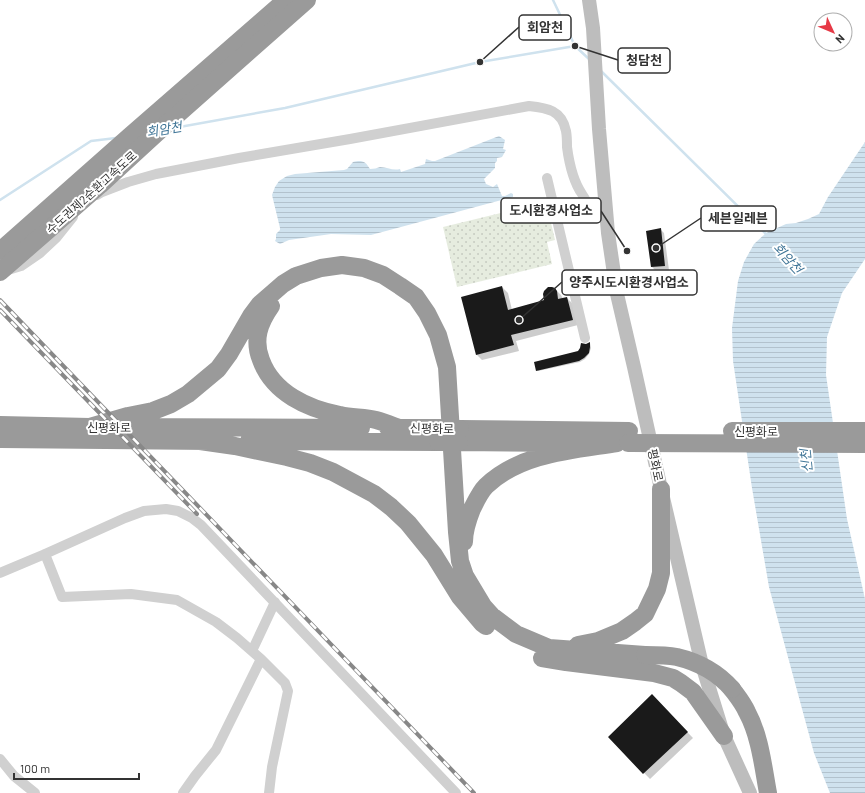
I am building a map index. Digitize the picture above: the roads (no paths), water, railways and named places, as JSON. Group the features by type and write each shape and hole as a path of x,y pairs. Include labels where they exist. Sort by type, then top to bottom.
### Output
{"highway":[{"name":"수도권제2순환고속도로","path":"0,251 286,0"},
{"name":"수도권제2순환고속도로","path":"0,272 307,0"},
{"path":"90,427 128,416 153,411 171,404 188,394 218,369 260,304 283,284 296,276 321,268 342,265 364,268 383,275 416,297 427,313 438,335 447,367 460,561 465,576 483,606 492,616 516,634 549,648 677,657 694,662 712,672 726,682 748,713 756,734 762,757 768,793"},
{"path":"399,428 375,420 340,416 318,409 285,393 263,367 258,354 257,339 259,326 273,303 297,285 315,278 350,274 364,276 393,289 408,301 420,317 430,339 439,371 450,532 457,573 471,610"},
{"name":"신평화로","path":"0,425 90,427 399,428 438,435"},
{"name":"신평화로","path":"625,439 865,431"},
{"name":"신평화로","path":"0,439 200,441 438,435 865,444"},
{"path":"473,590 466,562 464,538 475,502 486,487 502,473 520,464 562,452 625,439"},
{"path":"200,441 287,456 310,463 333,472 374,494 408,523 434,555 460,597 482,623 506,641 532,655 566,662 654,673 673,678 693,692 724,736"},
{"path":"549,648 598,641 622,631 645,614 657,590 662,573 661,489"},
{"path":"654,673 688,670 702,665"}],"main road":[{"name":"평화로","path":"589,0 593,28 606,211 617,294 702,665 724,736 750,793"}],"street":[{"path":"0,272 21,266 40,253 58,237 83,202 102,192 128,182 156,174 239,158 528,106 550,110 558,115 562,120 567,133 572,170 578,188 589,204 606,211"},
{"path":"546,178 586,338"},
{"path":"556,218 589,204"},
{"path":"0,573 138,513 166,509 178,511 192,518 201,525 456,793"},
{"path":"45,554 62,597 131,594 177,600 216,622 237,638 285,683 288,691 272,767 269,793"},
{"path":"252,652 274,602"},
{"path":"183,793 216,750 261,659"},
{"path":"0,759 14,776 35,793"}],"water":[{"path":"499,136 505,140 503,149 506,150 502,157 497,158 495,168 484,179 486,184 493,187 497,184 502,196 511,193 513,194 513,197 371,235 331,234 289,240 280,244 275,241 276,234 280,228 272,195 279,181 287,176 344,170 347,169 353,162 359,161 365,163 370,169 383,167 395,170 400,169 401,172 425,164 426,159 435,161"},
{"name":"신천","path":"865,142 865,259 842,293 827,337 826,375 847,519 865,599 865,793 830,793 814,753 769,587 752,488 733,361 732,328 738,281 744,262 754,244 766,233 786,224 796,223 819,214 828,197"}],"waterway":[{"path":"553,0 575,46"},
{"name":"회암천","path":"174,128 285,108 480,62 575,46 589,59"},
{"name":"회암천","path":"601,71 767,235"},
{"name":"회암천","path":"0,200 91,141 116,138"}],"railway":[{"path":"0,300 474,793"},
{"path":"0,310 197,514"}],"place":[{"name":"청담천","path":"575,46"},
{"name":"회암천","path":"480,62"},
{"name":"세븐일레븐","path":"656,248"},
{"name":"도시환경사업소","path":"627,251"},
{"name":"양주시도시환경사업소","path":"519,320"}]}
